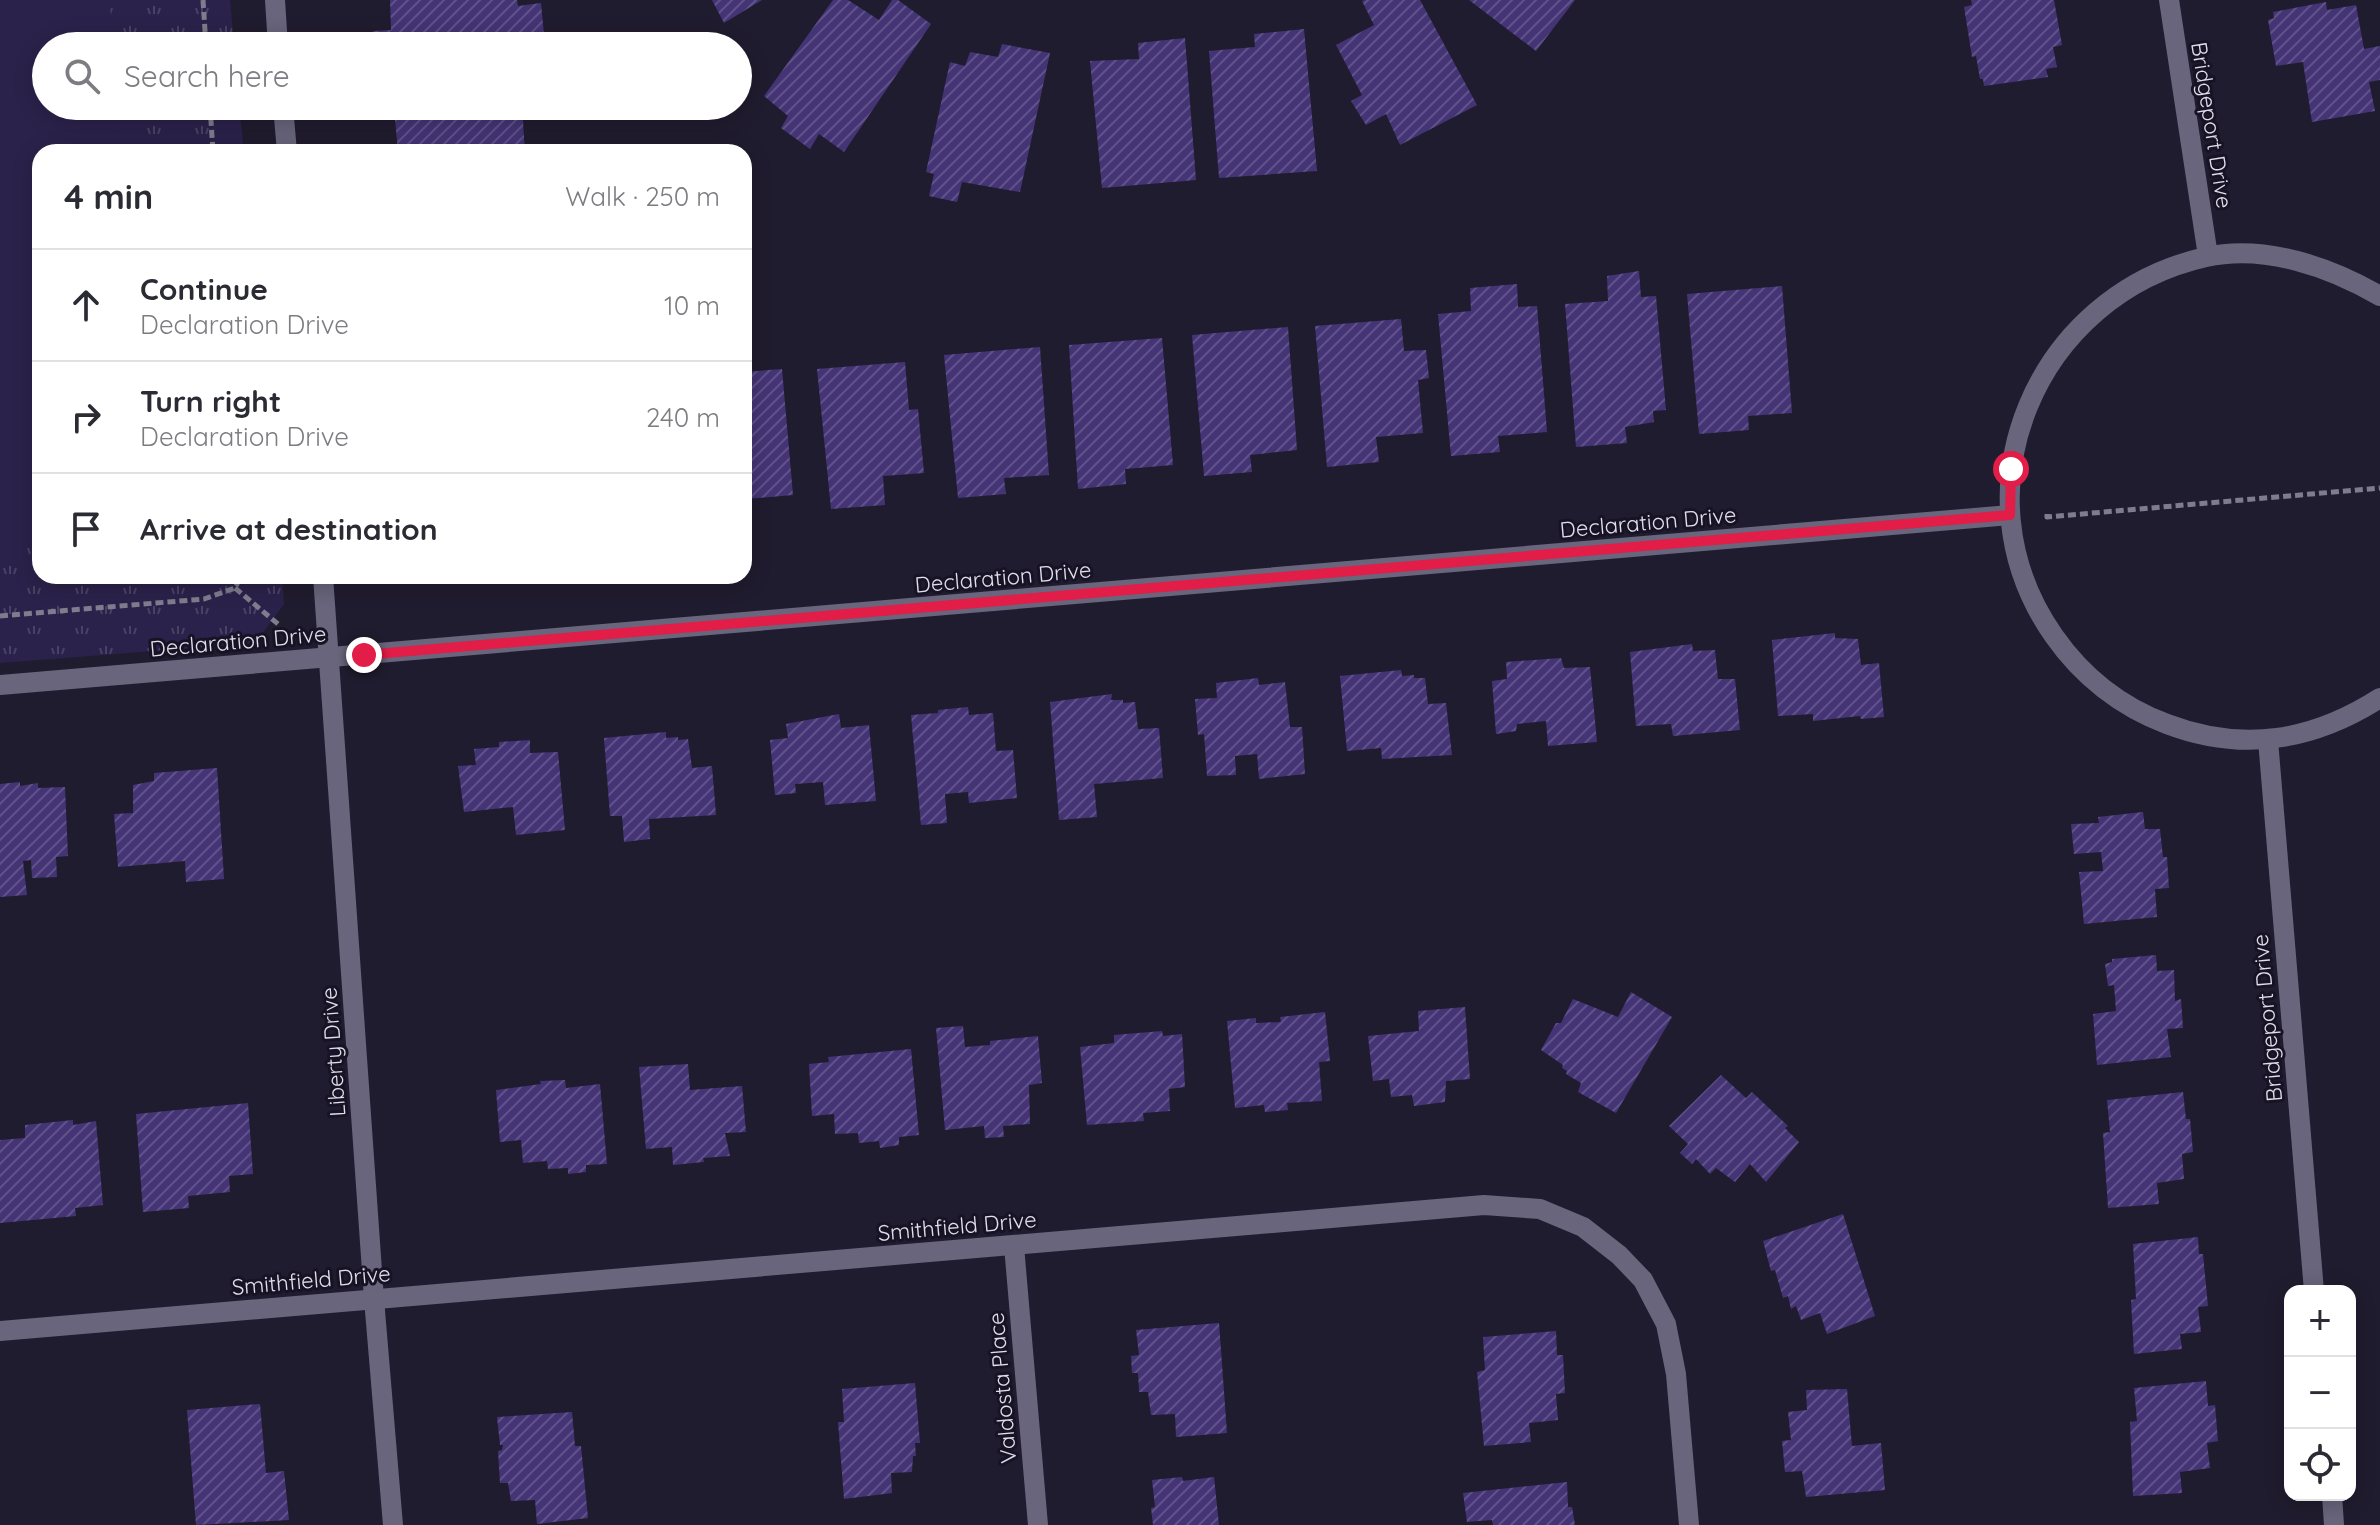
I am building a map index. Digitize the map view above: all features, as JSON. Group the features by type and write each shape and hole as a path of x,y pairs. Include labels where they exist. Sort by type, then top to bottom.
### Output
{"street":[{"path":"275,0 277,32"},
{"name":"Bridgeport Drive","path":"2169,0 2208,256"},
{"path":"284,120 286,144"},
{"path":"2380,296 2345,276 2289,259 2240,254 2208,256 2154,273 2112,297 2070,335 2040,378 2021,422 2011,469 2010,515 2020,569 2040,617 2069,658 2102,688 2147,717 2189,733 2268,740 2308,733 2354,714 2380,698"},
{"name":"Declaration Drive","path":"0,685 2010,515"},
{"name":"Liberty Drive","path":"324,584 393,1525"},
{"name":"Bridgeport Drive","path":"2268,740 2313,1285"},
{"name":"Smithfield Drive","path":"0,1331 1484,1205 1540,1209 1583,1227 1619,1255 1643,1280 1666,1324 1676,1374 1689,1525"},
{"name":"Valdosta Place","path":"1014,1246 1038,1525"},
{"path":"2332,1501 2334,1525"}],"path":[{"path":"203,0 205,32"},
{"path":"211,120 212,144"},
{"path":"2047,502 2047,517 2380,488"},
{"path":"0,616 204,599 235,588 237,584"},
{"path":"235,588 278,624"}],"green space":[{"path":"0,0 230,0 233,32 32,32 32,120 241,120 243,144 32,144 32,584 283,584 284,604 255,643 0,663"},
{"path":"0,0 110,0 111,32 32,32 32,120 117,120 118,144 32,144 32,538 0,542"}],"building":[{"path":"390,0 517,0 518,6 541,3 544,32 373,32 391,30"},
{"path":"712,0 762,0 724,23"},
{"path":"833,0 848,0 879,20 892,0 898,0 931,24 844,152 819,134 810,149 781,128 788,116 764,96"},
{"path":"1420,0 1477,105 1400,145 1386,114 1366,125 1351,101 1362,95 1336,45 1374,25 1362,1"},
{"path":"1469,0 1575,0 1536,51"},
{"path":"1971,0 2054,0 2062,45 2053,47 2057,67 2046,69 2048,77 1984,86 1976,56 1972,57 1964,7 1972,5"},
{"path":"2326,2 2327,10 2356,5 2364,49 2380,46 2380,80 2369,82 2375,111 2312,122 2303,62 2276,66 2268,20 2274,18 2273,12"},
{"path":"1304,29 1317,171 1219,178 1209,51 1255,47 1254,34"},
{"path":"1185,38 1196,180 1102,188 1090,61 1139,59 1138,43"},
{"path":"1002,44 1050,53 1020,192 962,182 957,202 929,196 934,174 926,172 950,62 965,66 970,52 998,57"},
{"path":"395,120 523,120 524,144 397,144"},
{"path":"1639,271 1641,297 1656,296 1666,410 1653,411 1654,422 1625,427 1627,443 1576,447 1565,304 1608,301 1607,276"},
{"path":"1517,284 1518,307 1537,306 1547,432 1498,436 1500,452 1451,456 1438,314 1471,311 1470,288"},
{"path":"1782,286 1792,413 1748,416 1749,430 1699,434 1687,294"},
{"path":"1401,319 1404,351 1426,350 1429,378 1418,380 1423,433 1376,437 1379,462 1327,467 1315,326"},
{"path":"1288,327 1297,450 1250,455 1252,472 1204,476 1192,335"},
{"path":"1162,338 1173,465 1125,469 1126,484 1078,489 1069,345"},
{"path":"1040,347 1049,475 1004,478 1006,494 958,498 944,355"},
{"path":"905,362 909,410 918,409 924,473 883,476 885,505 831,509 817,369"},
{"path":"782,369 793,495 752,498 752,371"},
{"path":"1835,633 1835,638 1858,639 1861,665 1879,663 1884,717 1813,721 1813,714 1778,716 1772,640"},
{"path":"1692,644 1693,651 1715,650 1718,679 1735,679 1740,730 1673,736 1671,724 1636,726 1630,652"},
{"path":"1561,658 1564,668 1590,667 1597,742 1548,746 1546,721 1517,724 1516,731 1496,734 1492,681 1507,679 1506,662"},
{"path":"1401,670 1402,676 1425,678 1428,704 1446,703 1452,755 1382,759 1381,748 1347,751 1340,676"},
{"path":"1258,678 1259,685 1285,682 1290,727 1302,727 1305,774 1259,779 1257,754 1235,756 1236,775 1207,776 1204,734 1198,735 1195,699 1217,698 1216,683"},
{"path":"1112,694 1111,700 1135,702 1138,729 1159,728 1163,778 1094,784 1097,817 1059,820 1050,702"},
{"path":"968,707 969,715 993,713 996,751 1013,750 1017,798 969,803 968,792 945,794 947,823 921,825 911,715"},
{"path":"839,714 841,728 869,725 876,801 825,805 823,782 795,784 796,793 775,795 770,740 788,738 786,724"},
{"path":"666,732 666,738 688,739 692,768 712,766 716,815 649,819 650,839 624,842 622,816 610,816 604,738"},
{"path":"530,740 530,753 558,752 565,830 516,835 513,807 464,812 458,766 476,765 474,749 499,747 499,742"},
{"path":"217,768 224,879 186,882 185,861 118,867 114,814 133,813 133,785 154,781 154,773"},
{"path":"20,782 20,786 38,783 38,788 65,787 68,856 56,857 57,877 32,878 31,860 23,861 27,895 0,897 0,784"},
{"path":"2143,812 2145,829 2160,829 2163,857 2167,857 2169,888 2155,889 2157,917 2084,924 2079,872 2103,871 2101,852 2074,854 2071,824 2099,823 2098,817"},
{"path":"2156,955 2157,971 2174,970 2175,1001 2181,999 2183,1028 2167,1029 2171,1057 2097,1065 2093,1014 2116,1011 2114,985 2108,986 2105,964 2112,962 2112,959"},
{"path":"1631,992 1672,1017 1616,1113 1578,1092 1581,1083 1566,1074 1563,1065 1541,1050 1556,1023 1561,1023 1573,999 1618,1017"},
{"path":"1465,1007 1470,1079 1446,1081 1445,1102 1414,1106 1412,1095 1391,1097 1389,1079 1373,1081 1368,1036 1419,1031 1418,1011"},
{"path":"1325,1012 1330,1061 1319,1062 1322,1101 1287,1103 1288,1110 1265,1112 1264,1105 1235,1108 1227,1021 1256,1018 1256,1023 1281,1022 1280,1017"},
{"path":"963,1026 965,1047 1038,1036 1042,1083 1029,1085 1030,1124 1003,1126 1004,1137 985,1138 984,1126 945,1130 936,1028"},
{"path":"1162,1031 1163,1036 1182,1034 1185,1087 1169,1089 1170,1111 1143,1113 1144,1121 1087,1125 1080,1047 1114,1043 1114,1035"},
{"path":"911,1049 919,1135 899,1137 899,1145 880,1148 879,1141 859,1143 858,1133 835,1134 834,1114 812,1116 809,1064 829,1062 828,1057"},
{"path":"688,1064 690,1090 742,1086 746,1132 725,1133 730,1156 673,1165 672,1147 646,1149 639,1067"},
{"path":"1721,1075 1746,1098 1752,1092 1788,1126 1785,1128 1799,1142 1766,1182 1750,1164 1735,1182 1716,1168 1710,1174 1696,1159 1692,1164 1680,1153 1688,1144 1669,1126"},
{"path":"565,1080 566,1088 600,1084 607,1164 586,1165 586,1172 568,1174 568,1168 548,1169 547,1161 523,1163 521,1140 500,1142 496,1090 541,1084 540,1081"},
{"path":"2183,1092 2186,1119 2190,1119 2193,1152 2182,1154 2184,1179 2157,1183 2159,1204 2108,1208 2103,1133 2110,1132 2107,1100"},
{"path":"248,1103 253,1174 229,1176 230,1192 188,1196 189,1208 143,1212 136,1114"},
{"path":"73,1120 73,1125 96,1121 103,1205 75,1208 76,1216 0,1223 0,1140 25,1138 25,1125"},
{"path":"1843,1214 1875,1316 1827,1334 1820,1313 1801,1320 1796,1306 1791,1309 1788,1296 1783,1298 1763,1241"},
{"path":"2198,1237 2199,1254 2203,1254 2208,1306 2198,1307 2201,1332 2180,1334 2182,1349 2134,1354 2131,1300 2136,1299 2133,1244"},
{"path":"1219,1323 1227,1433 1176,1437 1175,1414 1151,1415 1148,1392 1139,1392 1138,1373 1132,1373 1131,1356 1139,1355 1136,1330"},
{"path":"1556,1331 1557,1355 1563,1355 1565,1393 1556,1394 1558,1420 1529,1423 1531,1442 1484,1446 1477,1372 1485,1370 1483,1337"},
{"path":"2206,1381 2208,1406 2215,1405 2218,1441 2207,1443 2210,1468 2180,1472 2182,1493 2133,1496 2130,1422 2137,1421 2134,1388"},
{"path":"915,1383 920,1443 915,1443 912,1472 891,1473 892,1493 844,1499 838,1422 844,1422 842,1389"},
{"path":"1847,1389 1852,1446 1881,1443 1885,1490 1806,1497 1802,1471 1785,1472 1782,1441 1791,1440 1788,1412 1807,1410 1806,1390"},
{"path":"260,1404 266,1473 284,1471 289,1520 196,1525 187,1410"},
{"path":"572,1412 575,1446 581,1446 588,1518 537,1524 535,1500 511,1501 508,1483 500,1483 498,1451 502,1450 503,1445 500,1445 497,1417"},
{"path":"1182,1477 1183,1481 1214,1477 1219,1525 1153,1525 1152,1480"},
{"path":"1567,1482 1568,1507 1572,1507 1575,1525 1493,1525 1492,1520 1467,1522 1463,1493"}],"route":[{"path":"364,655 2010,515 2011,469"}]}
